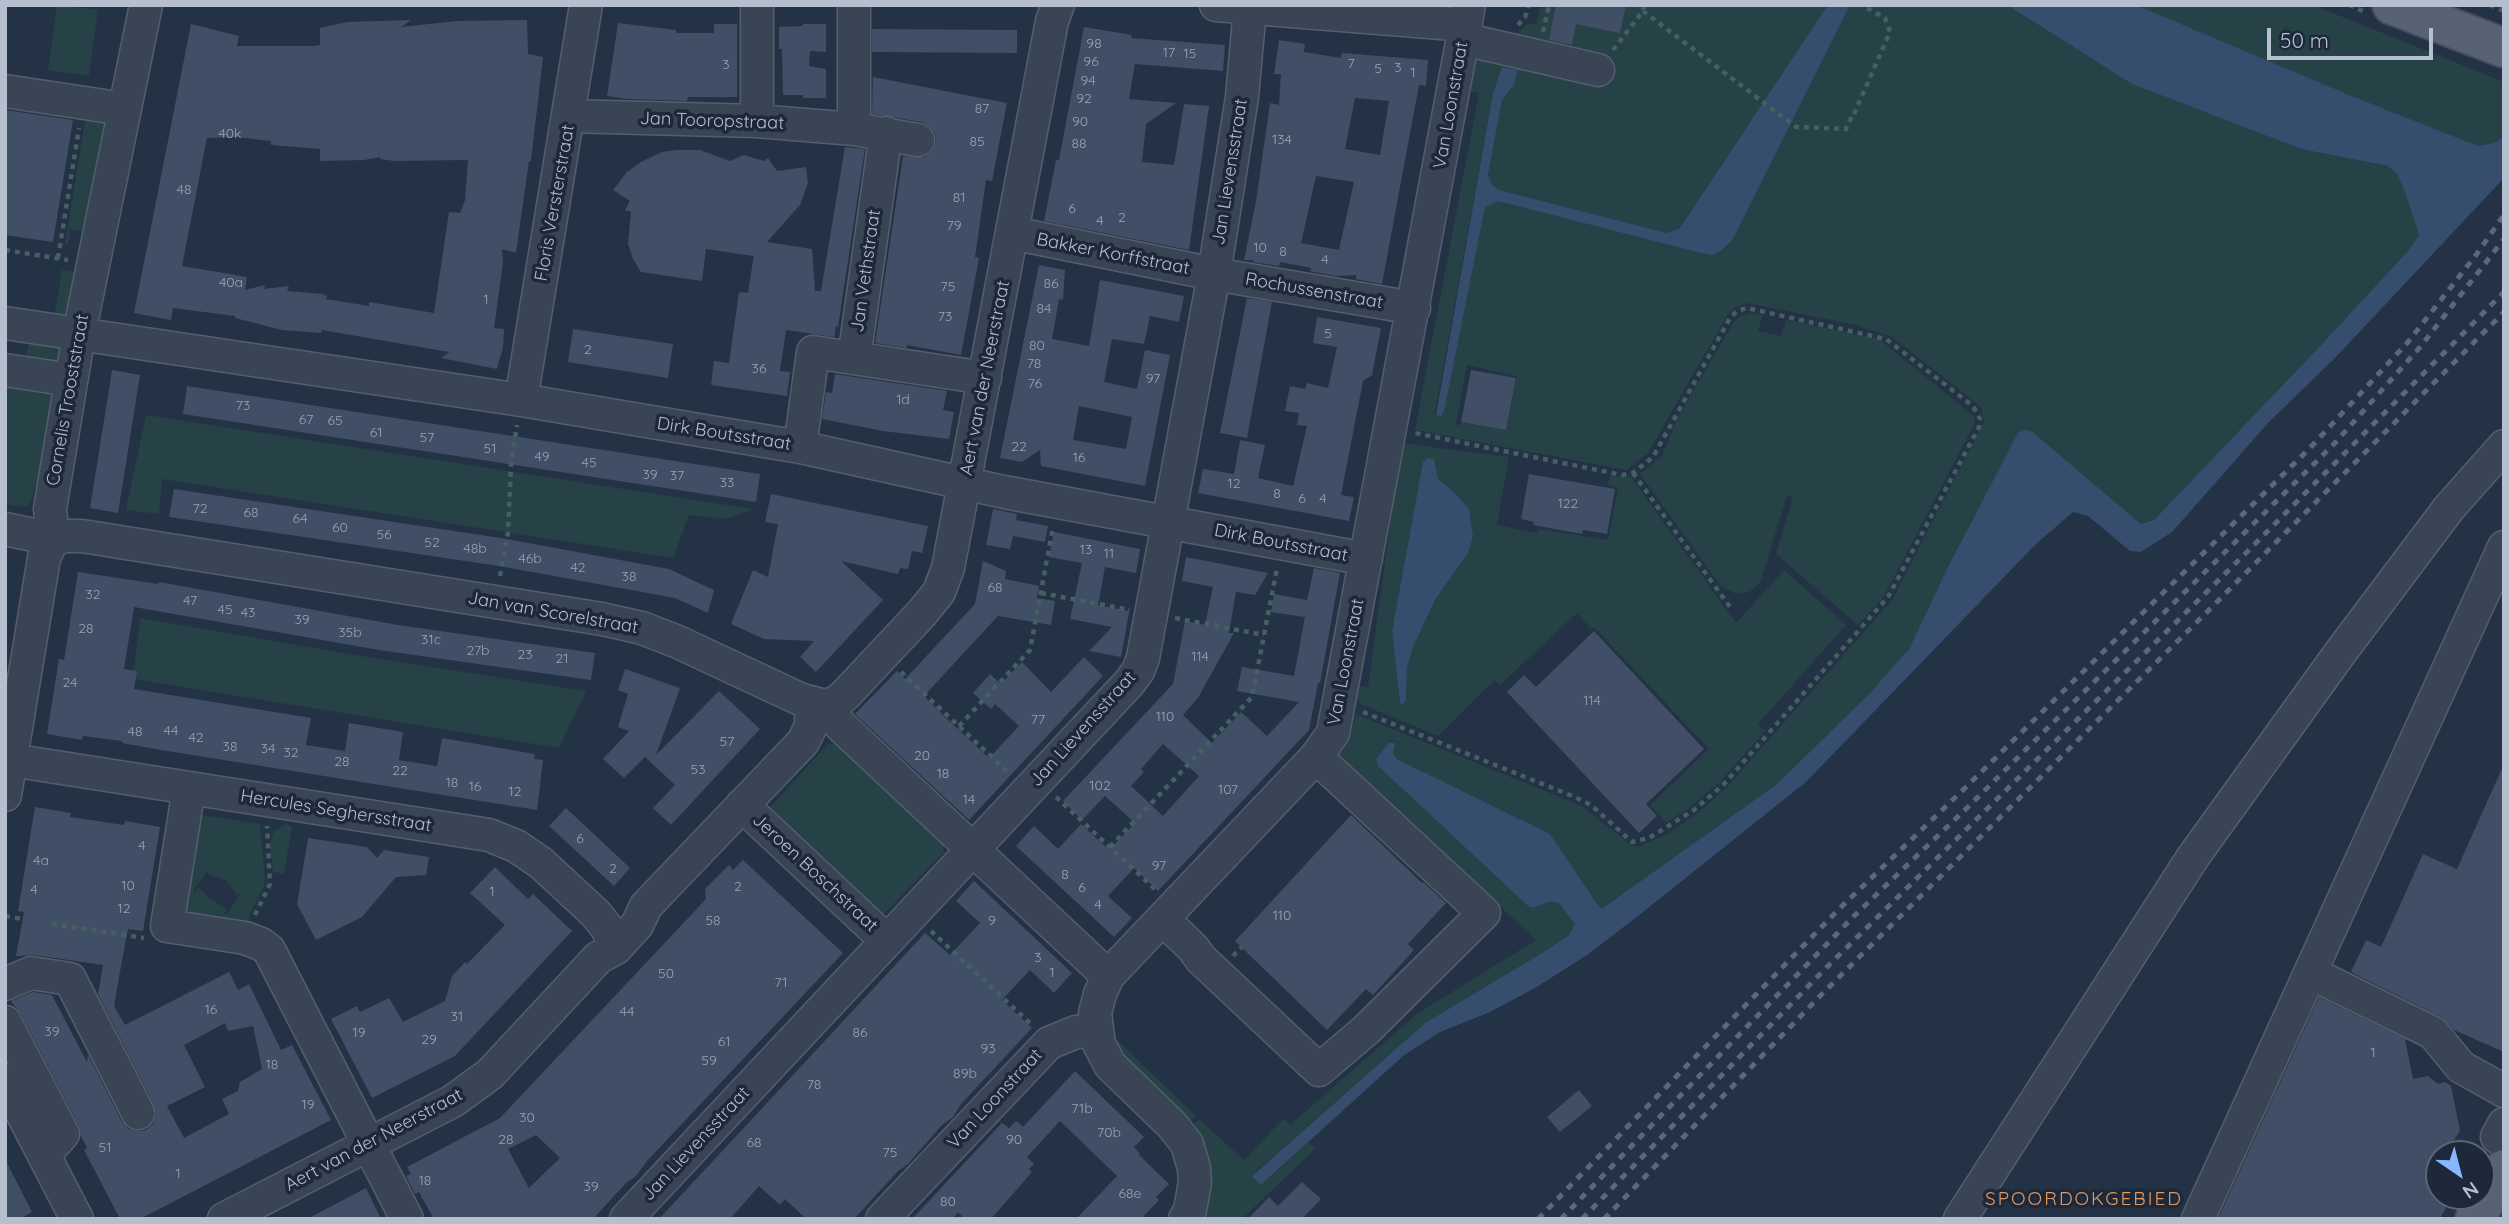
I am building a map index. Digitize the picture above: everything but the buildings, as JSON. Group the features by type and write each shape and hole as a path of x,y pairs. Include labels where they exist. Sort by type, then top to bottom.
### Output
{"main road":[{"path":"2392,5 2504,48"},
{"path":"2446,5 2504,28"},
{"path":"2475,1219 2501,1144"}],"street":[{"name":"Cornelis Trooststraat","path":"5,795 44,558 53,538 50,509 79,334 146,5"},
{"name":"Floris Versterstraat","path":"521,400 586,5"},
{"path":"757,5 757,121"},
{"path":"854,5 855,129 918,140"},
{"name":"Aert van der Neerstraat","path":"224,1219 473,1088 490,1074 598,958 615,948 637,925 646,906 803,742 819,705 836,702 846,694 939,592 948,568 1052,22 1058,5"},
{"path":"1216,5 1466,23 1598,70"},
{"name":"Jan Lievensstraat","path":"626,1219 1138,671 1152,614 1214,274 1242,97 1250,8"},
{"name":"Van Loonstraat","path":"882,1219 1049,1042 1076,1032 1096,1030 1095,1013 1108,976 1316,757 1333,733 1466,23"},
{"path":"5,91 124,109"},
{"name":"Jan Tooropstraat","path":"569,116 757,121 855,129"},
{"name":"Jan Vethstraat","path":"800,447 813,352 854,358 886,133"},
{"name":"Bakker Korffstraat","path":"1012,233 1214,274"},
{"name":"Rochussenstraat","path":"1214,274 1414,308"},
{"name":"Dirk Boutsstraat","path":"5,323 521,400 800,447 1058,502 1366,559"},
{"path":"854,358 985,378"},
{"path":"5,370 71,380"},
{"path":"1960,1219 2193,857 2340,653 2449,508 2504,446"},
{"name":"Jan van Scorelstraat","path":"5,529 53,538 82,536 642,628 819,705 1108,976"},
{"path":"2198,1219 2504,547"},
{"path":"1169,913 1201,959 1319,1070 1366,1030 1485,913 1316,757"},
{"name":"Hercules Seghersstraat","path":"11,760 489,835 516,846 541,863 596,914 607,928 615,948"},
{"path":"189,788 167,926 250,940 269,950 407,1219"},
{"name":"Jeroen Boschstraat","path":"743,805 887,941"},
{"path":"5,984 31,973 70,979 138,1112"},
{"path":"2311,973 2433,1033 2461,1068 2504,1091"},
{"path":"5,1022 63,1134 44,1155"},
{"path":"1096,1030 1099,1044 1110,1065 1172,1125 1187,1144 1195,1182 1190,1210 1185,1219"},
{"path":"5,1080 77,1219"}],"path":[{"path":"1598,70 1643,8 1796,127 1846,129 1855,115 1890,32 1885,18 1862,5"},
{"path":"2490,5 2504,10"},
{"path":"58,258 83,103"},
{"path":"5,250 78,261"},
{"path":"1339,703 1575,797 1591,805 1632,842 1648,838 1694,810 1724,784 1888,597 1979,427 1980,419 1973,406 1886,339 1747,308 1737,311 1730,318 1653,457 1633,473 1622,475 1390,428"},
{"path":"496,603 508,533 511,465 521,400"},
{"path":"1633,473 1730,607"},
{"path":"959,726 1030,650 1058,502"},
{"path":"1110,847 1252,696 1282,543"},
{"path":"1041,593 1264,635"},
{"path":"883,655 959,726 1110,847 1169,913"},
{"path":"250,940 252,923 270,884 266,843 270,801"},
{"path":"913,913 1049,1042"},
{"path":"5,916 23,919"},
{"path":"52,924 145,939 158,925 167,926"}],"green space":[{"path":"57,5 98,10 89,76 48,70"},
{"path":"1541,5 2007,5 2132,84 2301,149 2388,166 2397,174 2419,235 2407,252 2321,345 2154,520 2141,524 2106,497 1947,569 1909,649 1870,693 1777,784 1604,908 1600,908 1550,834 1397,759 1393,754 1395,743 1391,742 1375,762 1377,765 1528,906 1533,908 1549,902 1559,903 1574,921 1574,928 1569,935 1547,950 1425,1023 1252,1175 1262,1185 1309,1142 1315,1149 1242,1219 1197,1219 1189,1128 1199,1119 1244,1160 1284,1118 1290,1125 1417,1014 1536,940 1339,755 1348,743 1356,714 1582,806 1631,845 1637,847 1666,835 1697,814 1727,787 1892,600 1984,422 1981,407 1892,337 1856,325 1747,303 1734,308 1727,316 1648,453 1626,470 1415,430 1479,93 1465,90 1469,69 1478,51 1517,33 1528,23 1536,25","holes":["1502,67 1518,70 1514,85 1502,100 1488,175 1492,186 1667,233 1680,228 1712,180 1713,255 1498,201 1488,204 1482,212 1436,415 1493,93","1467,365 1517,376 1506,430 1461,422 1456,425"]},
{"path":"2136,5 2313,5 2504,82 2504,137 2494,143 2478,146"},
{"path":"87,109 108,112 84,232 70,229 68,244 65,244"},
{"path":"62,270 76,272 66,320 54,318"},
{"path":"1751,313 1763,315 1758,331 1781,336 1786,320 1879,339 1974,416 1974,425 1884,596 1858,625 1776,554 1793,497 1787,496 1760,583 1749,592 1736,594 1720,585 1640,474 1662,456 1677,419 1733,323 1740,316"},
{"path":"29,339 63,340 58,375 5,359 5,353 26,356"},
{"path":"55,381 40,485 35,484 32,500 26,507 5,504 5,386"},
{"path":"146,415 753,509 727,519 689,515 673,558 162,479 159,514 126,510"},
{"path":"1401,443 1509,457 1497,525 1537,533 1539,529 1608,540 1618,488 1608,485 1610,476 1631,477 1736,623 1784,570 1846,625 1758,724 1765,731 1720,782 1666,823 1650,805 1709,749 1594,627 1591,629 1577,613 1500,685 1495,680 1487,687 1438,736 1363,705 1353,697 1353,686 1368,687","holes":["1429,458 1434,460 1438,479 1462,500 1468,553 1435,600 1413,647 1407,668 1406,701 1403,705 1400,703 1392,631 1423,463"]},
{"path":"140,618 586,691 559,748 133,679"},
{"path":"828,744 836,744 943,845 944,852 882,916 770,812 770,807"},
{"path":"195,814 260,824 265,879 251,911 247,928 185,915 181,901","holes":["210,868 208,874 226,880 237,895 242,892 226,915 224,913 227,909 209,898 198,887 195,892 193,890"]},
{"path":"285,824 292,826 284,874 273,872 270,844 274,831"},
{"path":"1113,1036 1196,1116 1191,1121 1126,1059"}],"water":[{"path":"1828,5 1850,5 1733,239 1722,250 1713,255 1697,252 1498,201 1485,207 1444,412 1441,416 1436,415 1493,93 1502,67 1518,70 1514,85 1502,100 1488,175 1492,185 1499,190 1667,233 1680,228"},
{"path":"2007,5 2136,5 2478,146 2494,143 2504,137 2504,178 2335,358 2269,422 2172,532 2141,552 2130,551 2088,516 2073,512 2036,544 1806,782 1587,955 1535,988 1490,1012 1440,1032 1403,1056 1261,1185 1252,1176 1425,1023 1547,950 1569,935 1575,924 1559,903 1549,902 1533,908 1528,906 1377,765 1376,759 1389,743 1395,743 1393,754 1397,759 1550,834 1600,908 1603,908 1777,784 1870,693 1909,649 1947,569 2018,433 2031,431 2141,524 2154,520 2321,345 2407,252 2419,235 2397,174 2388,166 2301,149 2132,84"},
{"path":"1428,458 1434,459 1438,479 1469,509 1473,536 1468,553 1435,600 1413,647 1407,668 1406,701 1402,705 1392,631 1423,462"}],"railway":[{"path":"1538,1219 1838,910 2310,448 2408,342 2504,215"},
{"path":"1561,1219 1853,917 1969,806 2334,444 2421,346 2504,239"},
{"path":"1582,1219 1825,969 2247,552 2504,292"},
{"path":"1604,1219 1823,993 2212,607 2504,312"}],"district":[{"name":"SPOORDOKGEBIED","path":"2084,1199"}]}
